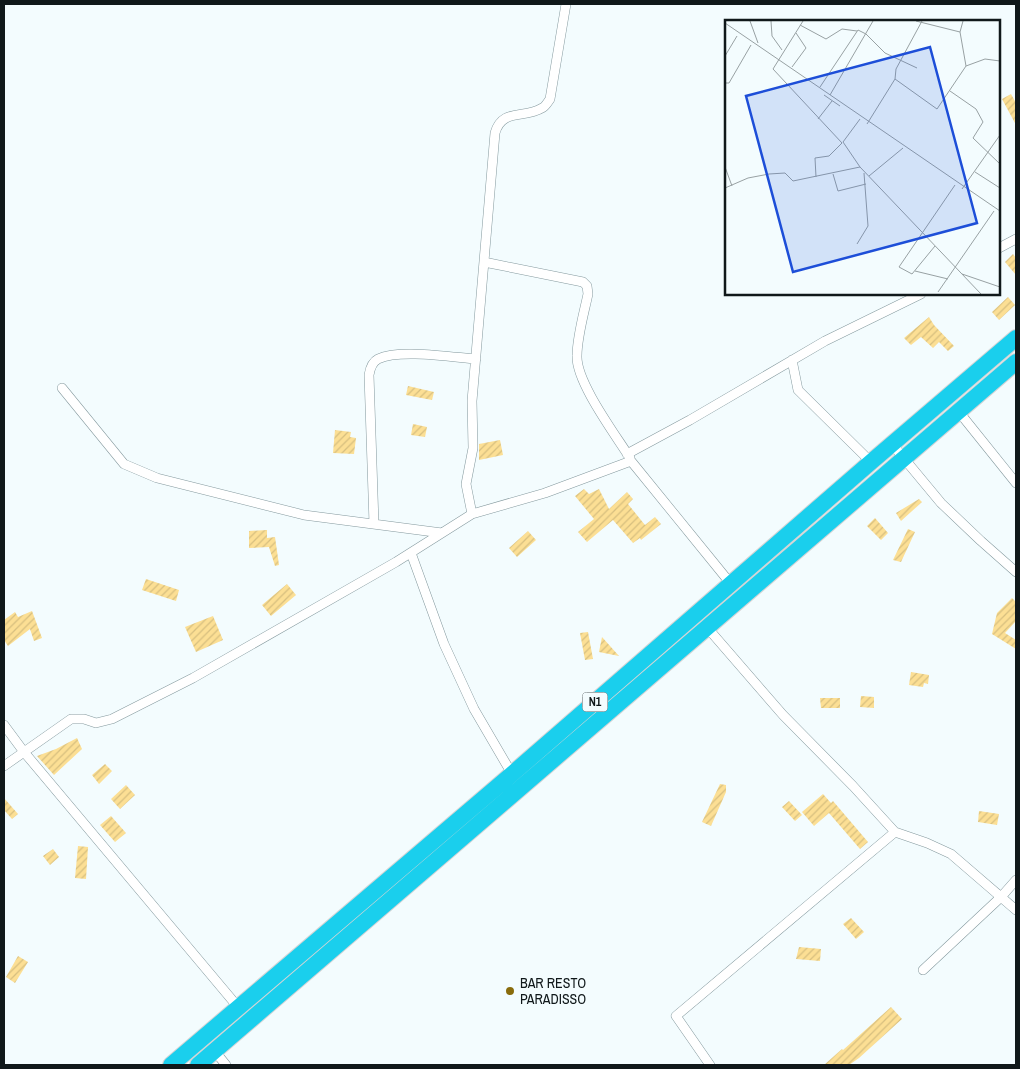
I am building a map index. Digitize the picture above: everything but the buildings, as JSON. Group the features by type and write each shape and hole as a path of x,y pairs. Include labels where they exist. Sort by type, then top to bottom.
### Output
{"highway":[{"name":"N1","path":"171,1065 512,774 1016,338"},
{"name":"N1","path":"198,1065 1016,362"}],"street":[{"path":"472,514 466,484 473,448 472,401 495,133 498,123 506,117 527,114 543,108 550,100 566,4"},
{"path":"1000,247 1016,238"},
{"path":"484,262 582,282 586,286 588,294 577,354 577,366 582,381 629,457 731,584"},
{"path":"4,766 71,719 84,719 96,723 112,719 186,681 411,553 472,514 546,492 629,457 825,341 919,295"},
{"path":"374,524 369,375 372,365 377,359 405,353 476,359"},
{"path":"792,360 798,390 871,462"},
{"path":"62,388 124,464 142,473 304,515 442,533"},
{"path":"959,412 1016,483"},
{"path":"892,444 941,503 981,542 1016,572"},
{"path":"411,553 444,644 474,709 512,774"},
{"path":"696,615 783,714 895,832 951,854 1016,910"},
{"path":"4,725 24,752 238,1007"},
{"path":"710,1065 676,1016 895,832"},
{"path":"923,970 1016,880"},
{"path":"205,1036 226,1065"}],"place":[{"name":"BAR RESTO PARADISSO","path":"510,991"}]}
